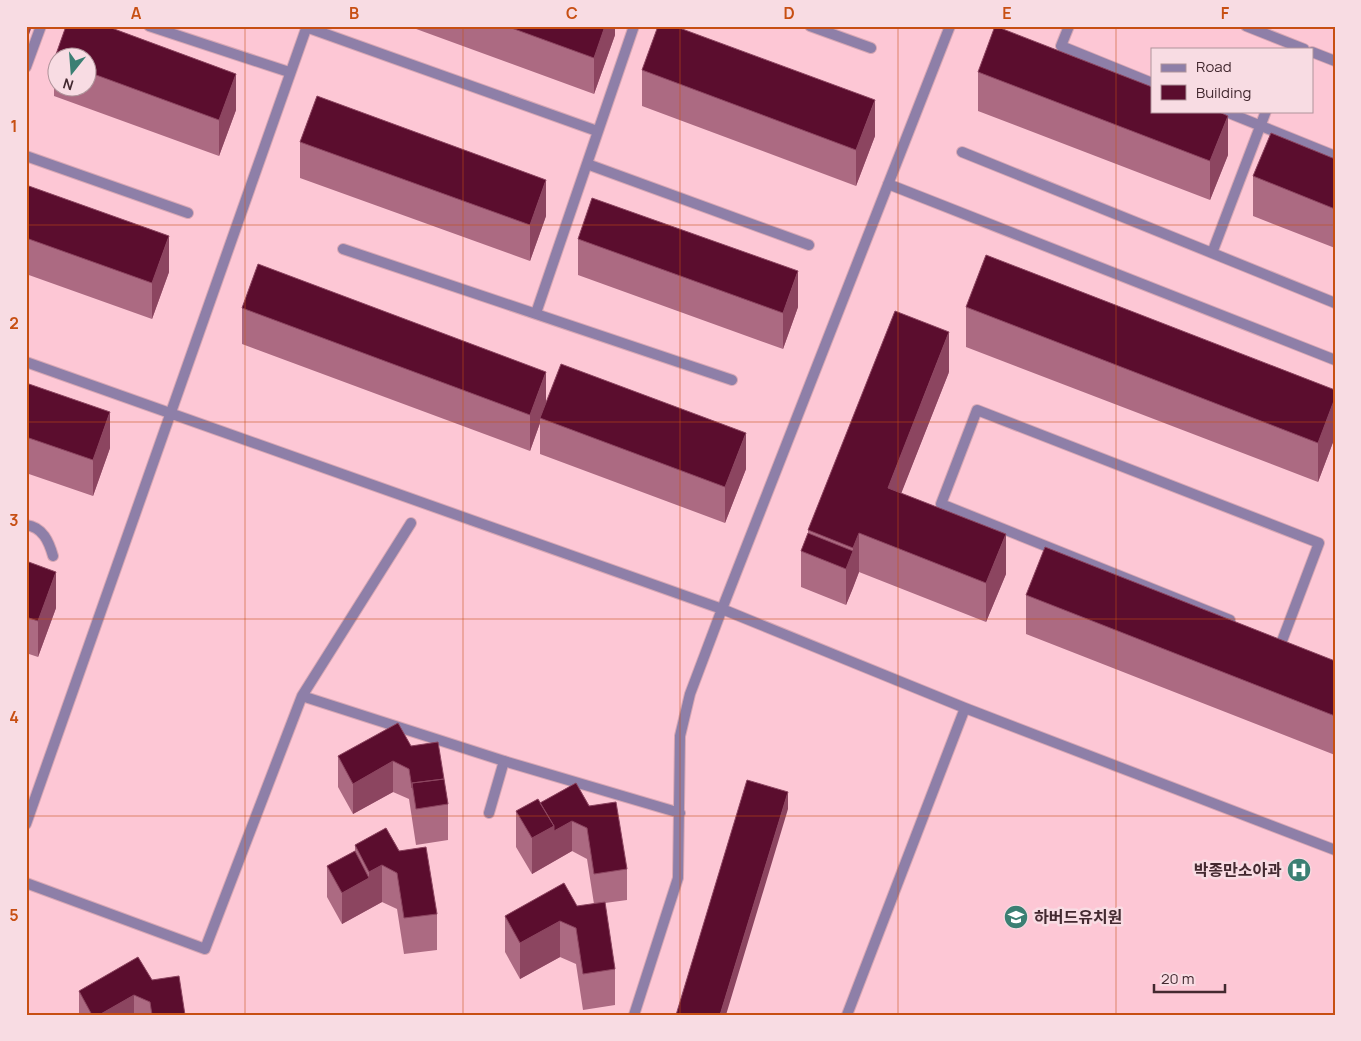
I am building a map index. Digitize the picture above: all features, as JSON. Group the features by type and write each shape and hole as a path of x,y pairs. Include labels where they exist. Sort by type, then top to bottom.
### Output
{"street":[{"path":"26,68 41,26"},
{"path":"149,26 289,72"},
{"path":"536,314 634,26"},
{"path":"810,26 871,48"},
{"path":"634,1015 678,878 680,736 690,694 950,26"},
{"path":"1069,26 1061,46 1151,83"},
{"path":"1246,26 1290,46"},
{"path":"26,824 306,27 597,131"},
{"path":"1314,53 1335,61"},
{"path":"1226,112 1335,156"},
{"path":"1212,253 1266,112"},
{"path":"962,152 1335,303"},
{"path":"26,156 188,213"},
{"path":"587,164 809,245"},
{"path":"888,184 1335,360"},
{"path":"343,248 732,380"},
{"path":"26,362 722,609 964,708 1335,850"},
{"path":"1236,622 941,504 977,410 1319,542 1282,641"},
{"path":"26,883 205,949 302,696 411,522"},
{"path":"26,525 33,526 49,540 52,556"},
{"path":"302,696 504,761 680,814"},
{"path":"848,1015 964,708"},
{"path":"489,813 504,761"}],"building":[{"path":"66,26 106,26 236,74 219,120 98,76 98,48 58,48"},
{"path":"506,26 605,26 594,58"},
{"path":"658,26 674,26 875,100 856,150 642,70"},
{"path":"995,26 1151,87 1151,112 1219,112 1228,116 1210,161 978,72"},
{"path":"317,96 546,180 530,225 300,142"},
{"path":"1271,133 1335,159 1335,209 1253,176"},
{"path":"26,185 169,236 152,283 26,238"},
{"path":"592,198 798,271 783,313 578,239"},
{"path":"986,255 1335,390 1335,398 1318,443 966,307"},
{"path":"258,264 546,372 530,415 242,308"},
{"path":"895,311 949,332 888,488 1006,534 986,583 859,533 853,548 808,530"},
{"path":"561,364 746,433 725,487 540,418"},
{"path":"26,383 110,412 93,460 26,437"},
{"path":"808,533 853,551 846,569 801,551"},
{"path":"1045,547 1335,661 1335,716 1026,595"},
{"path":"26,561 56,572 38,621 26,617"},
{"path":"398,723 411,746 438,742 444,779 412,783 412,788 409,769 393,761 353,784 338,756"},
{"path":"444,779 448,804 416,809 412,783"},
{"path":"747,780 788,792 720,1015 676,1015"},
{"path":"576,783 589,806 616,802 627,869 594,874 587,828 572,821 554,831 554,826 540,803"},
{"path":"538,799 554,826 532,838 516,811"},
{"path":"386,828 399,851 426,847 437,914 404,918 397,873 382,865 369,872 355,845"},
{"path":"355,851 369,878 342,893 327,866"},
{"path":"564,883 577,906 605,902 615,969 583,974 576,928 560,921 520,943 505,916"},
{"path":"138,957 152,980 179,976 185,1015 152,1015 150,1002 134,995 99,1015 92,1015 79,991"}],"place":[{"name":"박종만소아과","path":"1299,870"},
{"name":"하버드유치원","path":"1016,917"}]}
